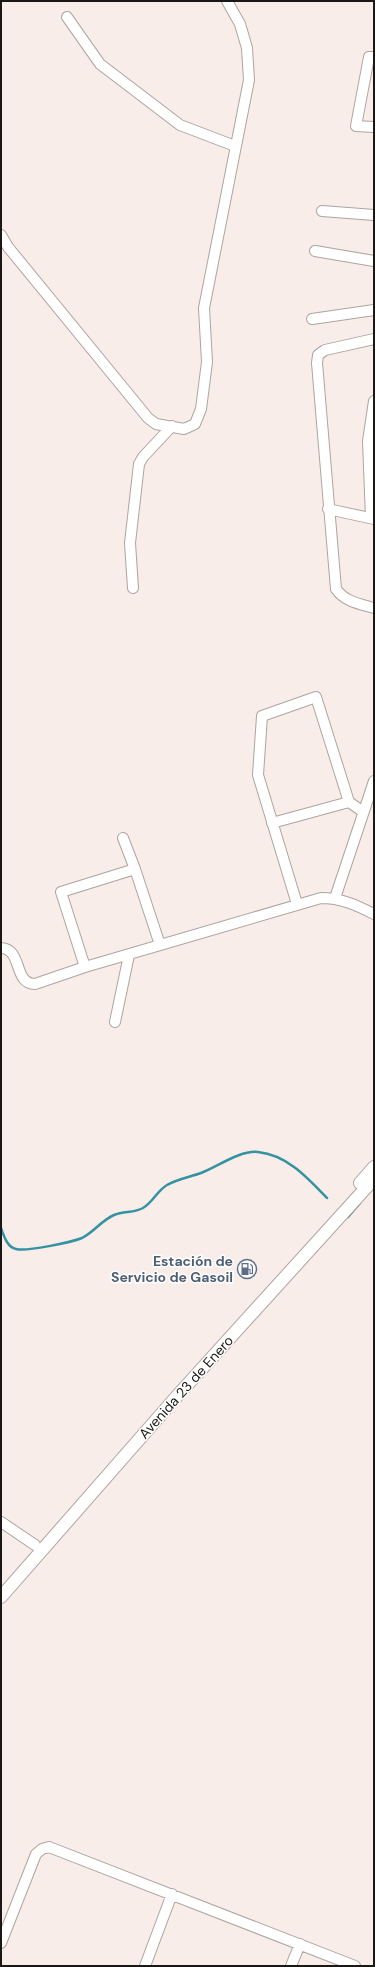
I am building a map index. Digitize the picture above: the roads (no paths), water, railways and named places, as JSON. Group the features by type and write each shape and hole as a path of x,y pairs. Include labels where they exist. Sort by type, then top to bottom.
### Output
{"main road":[{"name":"Avenida 23 de Enero","path":"1,1585 223,1334 374,1167"},
{"name":"Avenida 23 de Enero","path":"1,1597 178,1395 374,1179"}],"street":[{"path":"1,235 8,247 148,418 156,424 184,429 195,424 201,409 208,362 204,308 249,80 247,48 240,24 227,1"},
{"path":"67,17 100,64 180,125 235,146"},
{"path":"374,57 369,57 356,126 374,127"},
{"path":"322,211 374,216"},
{"path":"315,251 374,261"},
{"path":"312,319 374,310"},
{"path":"374,339 325,350 318,355 316,363 336,589 346,600 374,608"},
{"path":"328,508 372,519 368,441 374,401"},
{"path":"134,588 130,543 139,464 143,457 172,426"},
{"path":"297,904 258,775 262,716 316,697 349,802 362,811"},
{"path":"335,898 362,811 374,781"},
{"path":"272,823 349,802"},
{"path":"123,838 135,869 160,945"},
{"path":"85,967 61,892 135,869"},
{"path":"1,948 6,948 13,954 23,980 30,984 36,984 85,967 321,898 335,898 374,914"},
{"path":"115,1022 129,955"},
{"path":"1,1522 35,1546"},
{"path":"1,1943 36,1854 45,1848 53,1848 355,1966"},
{"path":"145,1966 172,1894"},
{"path":"292,1966 300,1944"}],"waterway":[{"path":"1,1228 8,1244 13,1248 21,1250 77,1240 114,1215 136,1211 143,1208 150,1203 164,1187 171,1183 201,1173 236,1156 251,1152 268,1154 287,1162 312,1182 327,1198"},
{"path":"347,1216 348,1217 360,1203"}],"place":[{"name":"Estación de Servicio de Gasoil","path":"247,1269"}]}
